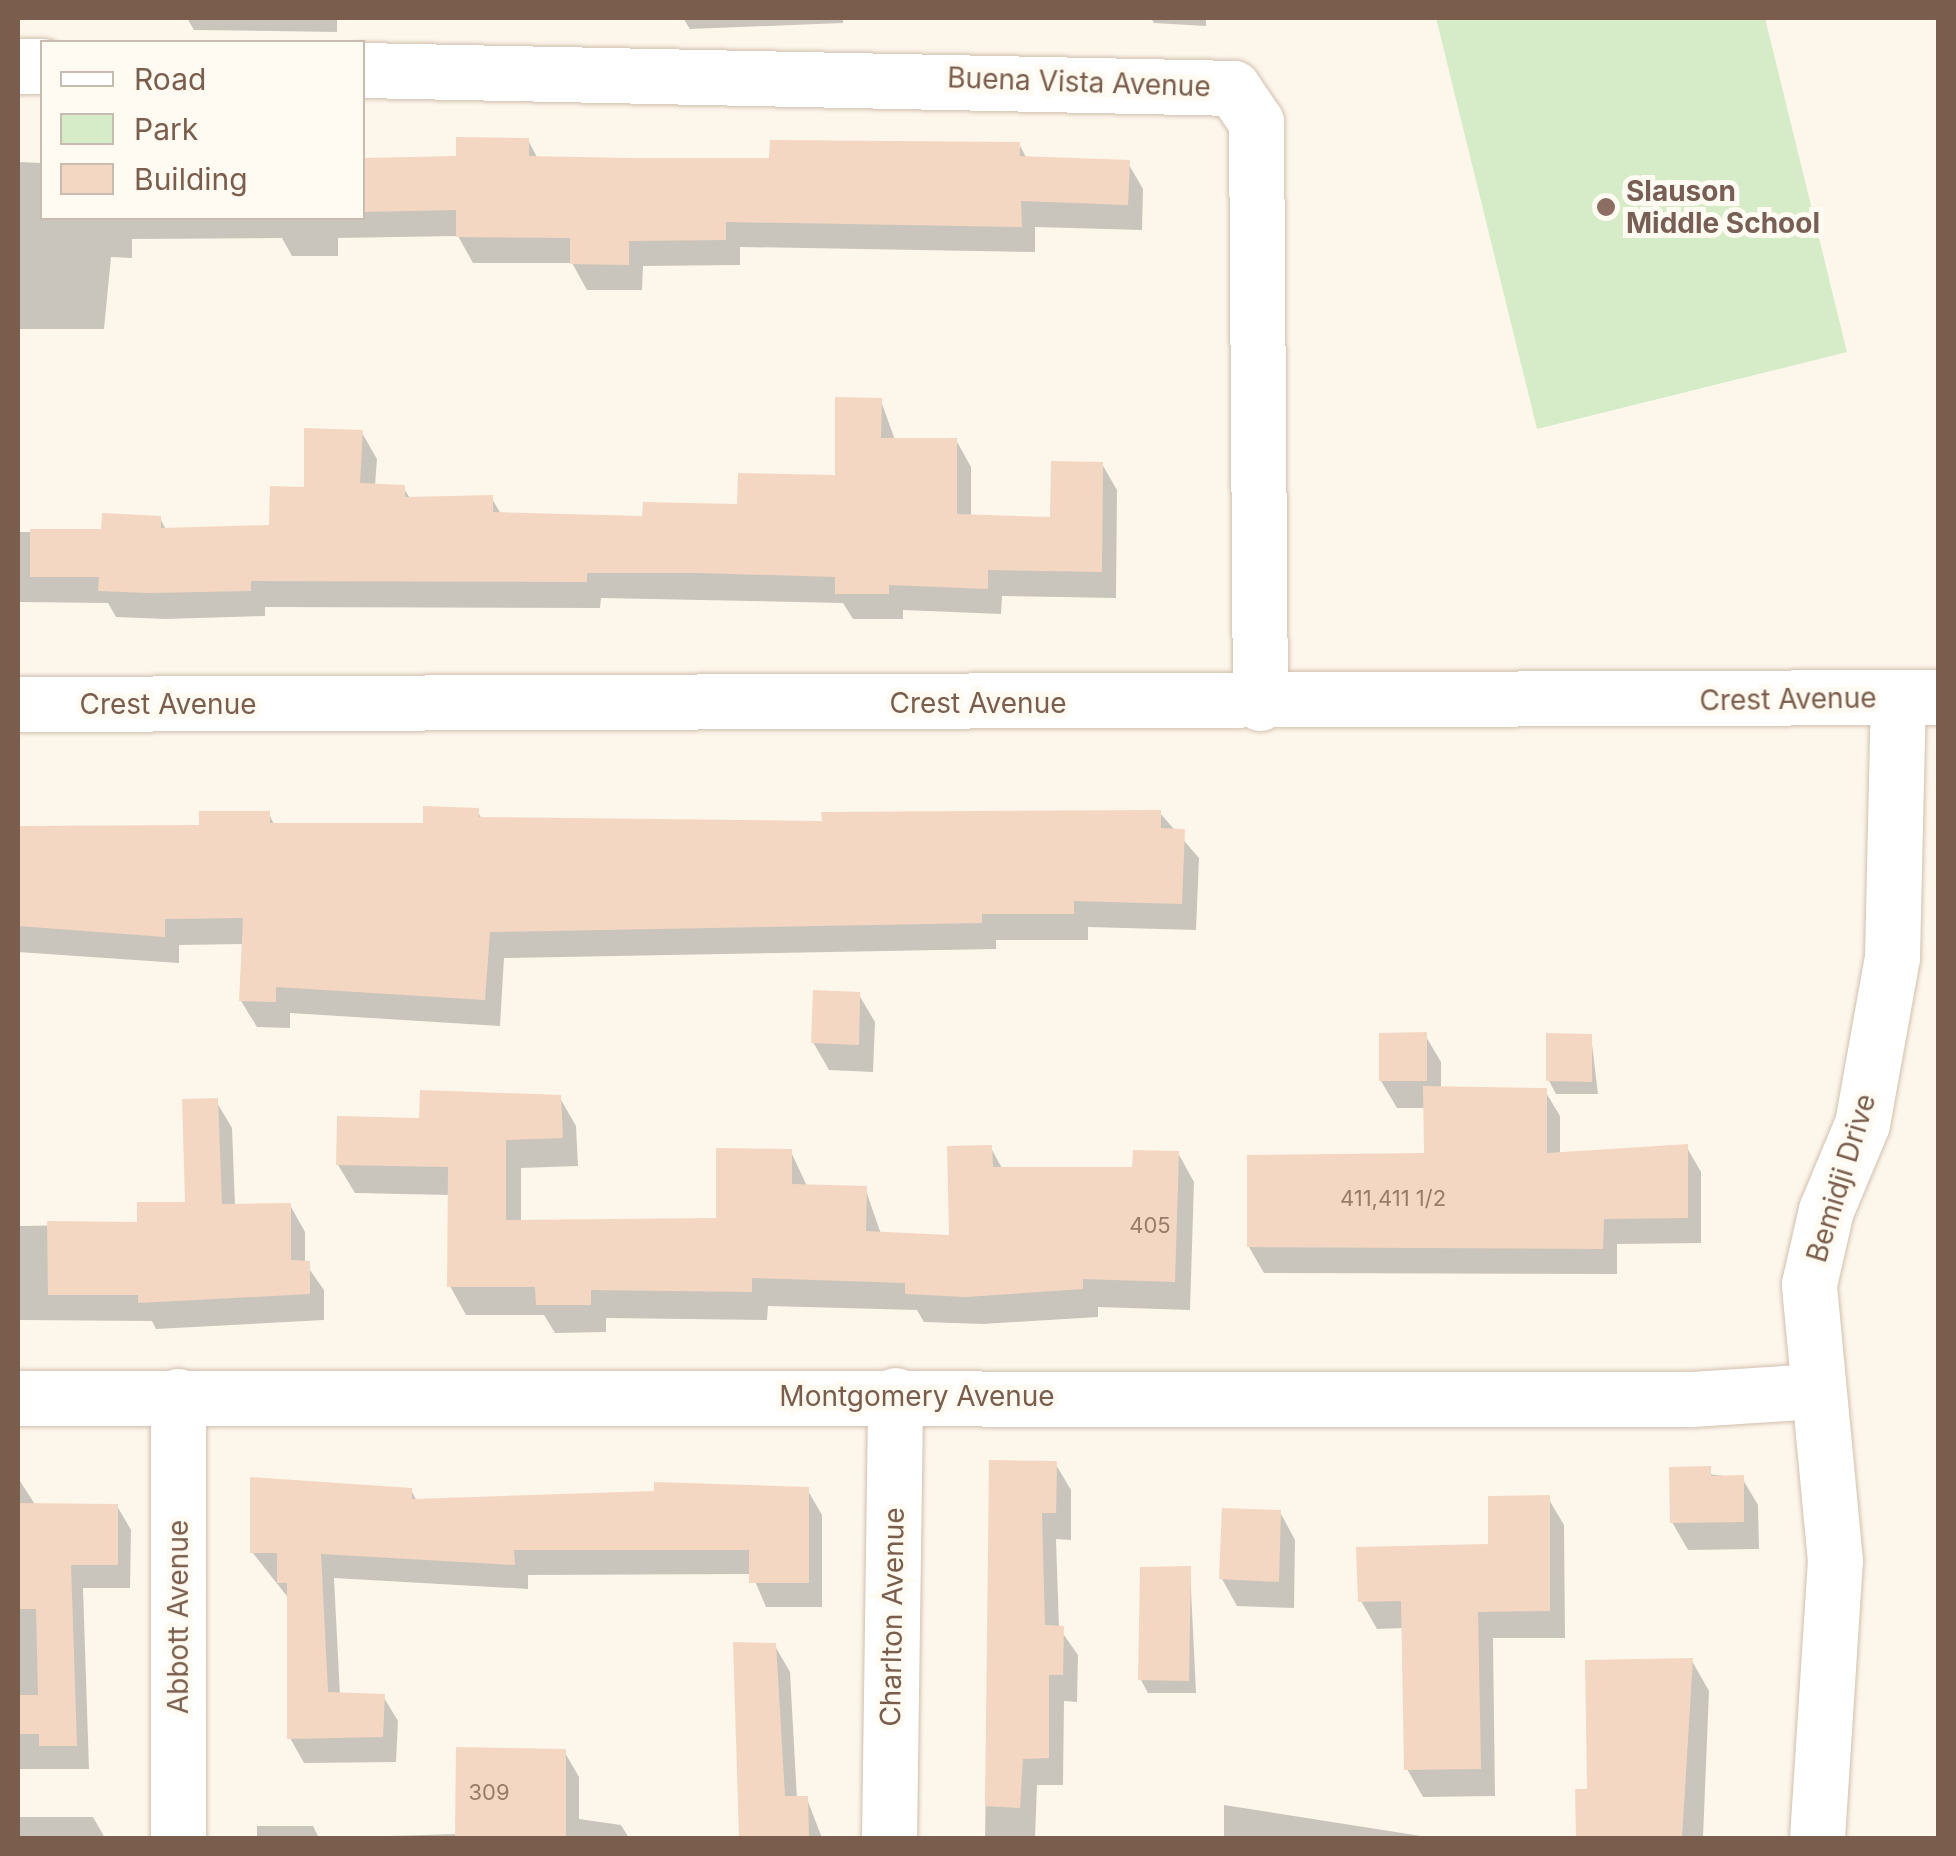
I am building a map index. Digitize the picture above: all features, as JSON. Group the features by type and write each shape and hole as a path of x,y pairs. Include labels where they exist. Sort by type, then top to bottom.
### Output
{"street":[{"name":"Buena Vista Avenue","path":"365,70 1233,88 1256,122 1260,703"},
{"name":"Crest Avenue","path":"18,704 1260,703 1918,697"},
{"name":"Bemidji Drive","path":"1817,1838 1834,1561 1809,1284 1826,1210 1862,1124 1892,958 1918,697"},
{"name":"Montgomery Avenue","path":"18,1398 896,1395 1692,1399 1816,1391"},
{"name":"Charlton Avenue","path":"890,1838 896,1395"},
{"name":"Abbott Avenue","path":"178,1396 178,1838"}],"green space":[{"path":"1436,18 1765,18 1847,352 1537,429"}],"building":[{"path":"456,137 529,138 529,156 769,158 770,140 1020,142 1020,156 1130,160 1128,205 1021,201 1022,227 726,222 726,240 629,241 629,265 570,264 570,238 456,237 456,210 365,212 365,158 456,156"},
{"path":"835,397 882,398 881,438 957,438 957,514 1050,517 1051,461 1103,462 1102,572 988,570 988,589 889,585 889,594 835,594 835,577 699,573 587,573 587,582 251,581 251,591 149,593 98,591 99,577 30,577 30,529 101,529 102,513 161,516 161,528 269,525 270,486 304,487 304,428 363,430 360,483 405,485 405,497 493,495 493,512 642,516 643,502 737,504 738,473 835,475"},
{"path":"423,806 479,808 479,817 822,821 821,812 1161,810 1161,828 1185,829 1182,904 1074,901 1074,914 982,914 982,923 490,932 485,1000 276,987 276,1002 239,1001 243,918 165,919 165,937 18,926 18,826 199,825 199,811 270,811 270,823 423,823"},
{"path":"813,990 860,992 859,1045 811,1043"},
{"path":"1427,1032 1427,1081 1379,1081 1379,1033"},
{"path":"1546,1033 1592,1034 1592,1082 1546,1081"},
{"path":"1423,1086 1547,1088 1547,1153 1688,1144 1688,1218 1604,1219 1603,1249 1247,1247 1247,1155 1424,1153"},
{"path":"420,1090 561,1095 563,1138 506,1140 506,1220 716,1218 716,1148 792,1149 792,1184 867,1186 866,1231 949,1235 947,1146 992,1145 993,1167 1132,1167 1133,1150 1179,1151 1175,1282 1083,1279 1083,1289 966,1297 905,1294 905,1283 752,1278 752,1292 591,1290 591,1305 536,1305 535,1287 447,1287 448,1167 336,1165 337,1116 419,1118"},
{"path":"218,1098 222,1204 291,1203 291,1260 310,1261 310,1294 138,1303 138,1295 48,1295 47,1221 137,1222 137,1202 185,1202 182,1099"},
{"path":"989,1460 1057,1461 1056,1513 1042,1513 1045,1625 1064,1626 1063,1675 1049,1675 1049,1758 1023,1759 1020,1808 985,1806"},
{"path":"1711,1466 1711,1476 1744,1475 1744,1522 1670,1523 1669,1467"},
{"path":"250,1477 412,1488 412,1499 654,1491 654,1482 809,1487 809,1583 749,1583 749,1550 514,1550 515,1565 321,1554 328,1692 385,1694 383,1737 287,1739 287,1583 277,1583 277,1553 250,1553"},
{"path":"1550,1495 1550,1611 1478,1612 1481,1769 1404,1770 1401,1601 1358,1602 1356,1547 1488,1544 1488,1496"},
{"path":"18,1503 118,1504 118,1565 71,1565 77,1746 39,1746 39,1734 18,1734 18,1695 38,1695 36,1609 18,1609"},
{"path":"1222,1508 1281,1510 1279,1582 1219,1579"},
{"path":"1191,1566 1189,1681 1138,1680 1140,1567"},
{"path":"733,1642 776,1643 785,1796 808,1796 809,1838 739,1838"},
{"path":"1693,1658 1682,1838 1576,1838 1575,1789 1587,1789 1585,1660"},
{"path":"456,1747 566,1749 566,1838 455,1838"}],"place":[{"name":"Slauson Middle School","path":"1606,207"}]}
